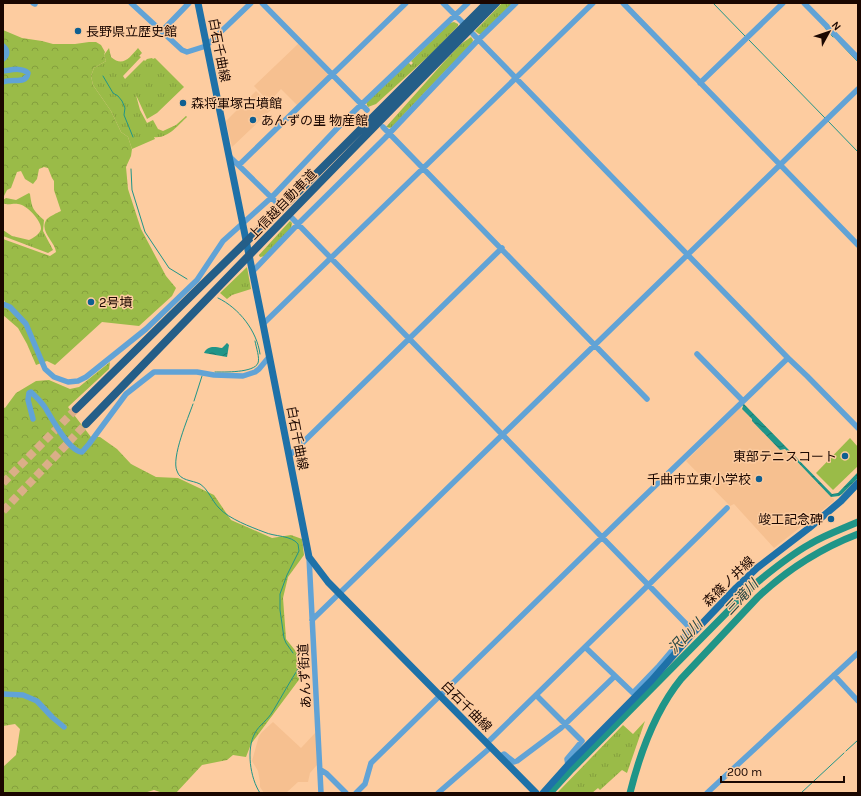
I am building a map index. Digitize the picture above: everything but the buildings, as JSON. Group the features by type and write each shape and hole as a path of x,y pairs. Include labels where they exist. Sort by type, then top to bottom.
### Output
{"highway":[{"name":"上信越自動車道","path":"76,409 287,203 487,3"},
{"name":"上信越自動車道","path":"86,424 361,139 496,3"}],"main road":[{"name":"白石千曲線","path":"198,3 309,557 328,582 536,793"},
{"name":"森篠ノ井線","path":"543,793 568,765 651,681 692,630 746,578 821,518 858,483"}],"street":[{"path":"162,31 189,3"},
{"path":"135,4 182,50 187,52 206,46 251,3"},
{"path":"262,3 367,110"},
{"path":"239,165 406,3"},
{"path":"443,3 463,23"},
{"path":"3,304 10,307 26,324 45,369 54,377 68,382 78,382 86,377 146,329 197,280 223,241 272,197 361,104 468,3"},
{"path":"252,271 385,138 478,40 516,3"},
{"path":"263,324 593,3"},
{"path":"622,3 858,245"},
{"path":"700,83 783,3"},
{"path":"804,3 858,58"},
{"path":"473,34 858,428"},
{"path":"3,46 6,48 7,52 3,59"},
{"path":"3,71 20,69 25,70 28,73 27,77 20,81 10,79 3,82"},
{"path":"312,620 858,89"},
{"path":"383,127 647,399"},
{"path":"229,156 278,204"},
{"path":"292,218 692,630 633,693 585,647"},
{"path":"289,456 502,248"},
{"path":"697,354 743,401"},
{"path":"33,419 28,400 29,393 31,392 45,408 68,441 77,451 82,452 126,394 154,372 197,372 214,375 243,376 255,372 269,357"},
{"path":"356,793 365,784 371,763 788,358"},
{"path":"438,793 489,745 536,695 727,508"},
{"name":"あんず街道","path":"309,557 321,793"},
{"path":"707,793 858,653"},
{"path":"834,675 858,701"},
{"path":"500,757 504,754 514,762 517,761 561,728 615,676"},
{"path":"3,694 23,695 37,701 64,727"},
{"path":"536,695 582,741 567,759 568,765"},
{"path":"321,770 326,772 346,793"}],"shaded area":[{"path":"299,43 329,76 298,106 281,89 269,102 254,86"},
{"path":"256,91 273,108 232,147 226,121"},
{"name":"千曲市立東小学校","path":"740,407 780,450 785,450 834,499 834,501 808,522 809,524 804,527 802,526 774,548 734,504 730,506 686,461"},
{"path":"273,722 301,748 316,732 317,765 310,773 308,782 298,782 286,793 264,793 260,787 258,771 252,761 259,736"}],"green space":[{"path":"502,3 514,3 482,34 475,31"},
{"path":"454,22 458,24 458,26 433,52 376,104 368,107 366,102 408,62 411,65 413,63 411,61 450,23"},
{"path":"3,30 22,38 53,44 96,42 101,45 105,52 104,55 106,61 94,68 91,76 93,85 111,111 121,132 128,137 132,149 131,156 126,167 128,189 141,229 166,276 176,288 172,296 139,326 102,322 55,365 47,361 36,365 18,328 3,315 5,301 3,300 3,239 50,256 56,252 44,228 45,223 48,218 61,211 54,190 54,181 48,168 44,167 39,169 37,179 33,184 25,179 21,171 17,172 11,188 7,190 3,198"},
{"path":"471,37 473,40 472,44 392,127 386,127 443,63 461,44"},
{"path":"109,48 111,57 119,62 126,60 138,48 142,53 139,56 141,57 123,76 125,79 144,60 155,58 184,87 157,113 147,119 136,95 140,110 147,123 153,120 158,129 163,131 176,125 186,116 187,117 168,134 154,137 155,139 132,149 128,137 121,132 111,111 93,85 91,76 94,68 106,61 104,55"},
{"path":"29,193 34,209 44,220 43,231 53,250 48,253 3,236 3,230 12,236 29,240 39,233 41,226 39,222 25,207 18,204 3,203 3,200 6,198 16,200"},
{"path":"290,221 292,223 291,229 266,256 260,257 259,255"},
{"path":"247,267 251,289 232,295 227,299 220,293"},
{"path":"110,362 109,369 68,407 91,437 100,437 117,449 131,464 156,477 178,478 214,495 231,520 272,538 291,535 302,539 304,555 288,577 283,598 286,639 302,659 304,664 301,677 251,744 246,757 233,755 227,760 202,765 176,793 163,793 154,790 144,793 3,793 3,767 16,755 20,729 15,724 3,726 3,407 5,408 16,393 36,381 49,380 70,389 79,387"},
{"name":"東部テニスコート","path":"850,438 858,447 858,466 833,490 816,473"},
{"path":"645,721 627,773 622,770 600,790 598,788 592,793 557,793 623,725 633,734"}],"water":[{"path":"227,343 229,345 227,357 204,353 210,348 222,348"},
{"path":"743,403 832,494 838,493 858,472 858,478 842,494 831,497 785,449 780,450 752,421 752,419 742,409"}],"waterway":[{"path":"713,3 745,36"},
{"path":"825,28 833,37"},
{"path":"749,40 825,118"},
{"path":"838,41 858,62"},
{"path":"103,76 113,93 122,101 125,108 124,115 133,137"},
{"path":"828,121 858,152"},
{"path":"131,169 132,190 145,232 169,268 187,279"},
{"path":"218,298 226,302 246,321 255,337 260,354"},
{"path":"215,372 245,370 251,369 255,366 258,363 259,358 255,341"},
{"path":"194,401 202,376"},
{"path":"193,404 184,428 176,457 177,471 181,477 203,486 219,508 234,519 268,534 291,539 298,544 299,551 287,575 280,594 280,610 284,638 293,653"},
{"name":"沢山川","path":"550,793 755,584 803,548 858,522"},
{"name":"三滝川","path":"630,793 644,748 656,719 663,705 681,679 758,597 781,577 817,553 858,534"},
{"path":"260,793 254,780 250,763 252,740 257,730 271,714 300,666 300,660 296,655"},
{"path":"846,751 858,740"},
{"path":"801,793 844,753"}],"tunnel":[{"path":"3,483 76,409"},
{"path":"3,511 86,424"}],"place":[{"name":"長野県立歴史館","path":"78,31"},
{"name":"森将軍塚古墳館","path":"183,103"},
{"name":"あんずの里 物産館","path":"253,120"},
{"name":"2号墳","path":"91,302"},
{"name":"東部テニスコート","path":"845,456"},
{"name":"千曲市立東小学校","path":"759,479"},
{"name":"竣工記念碑","path":"831,519"}]}
